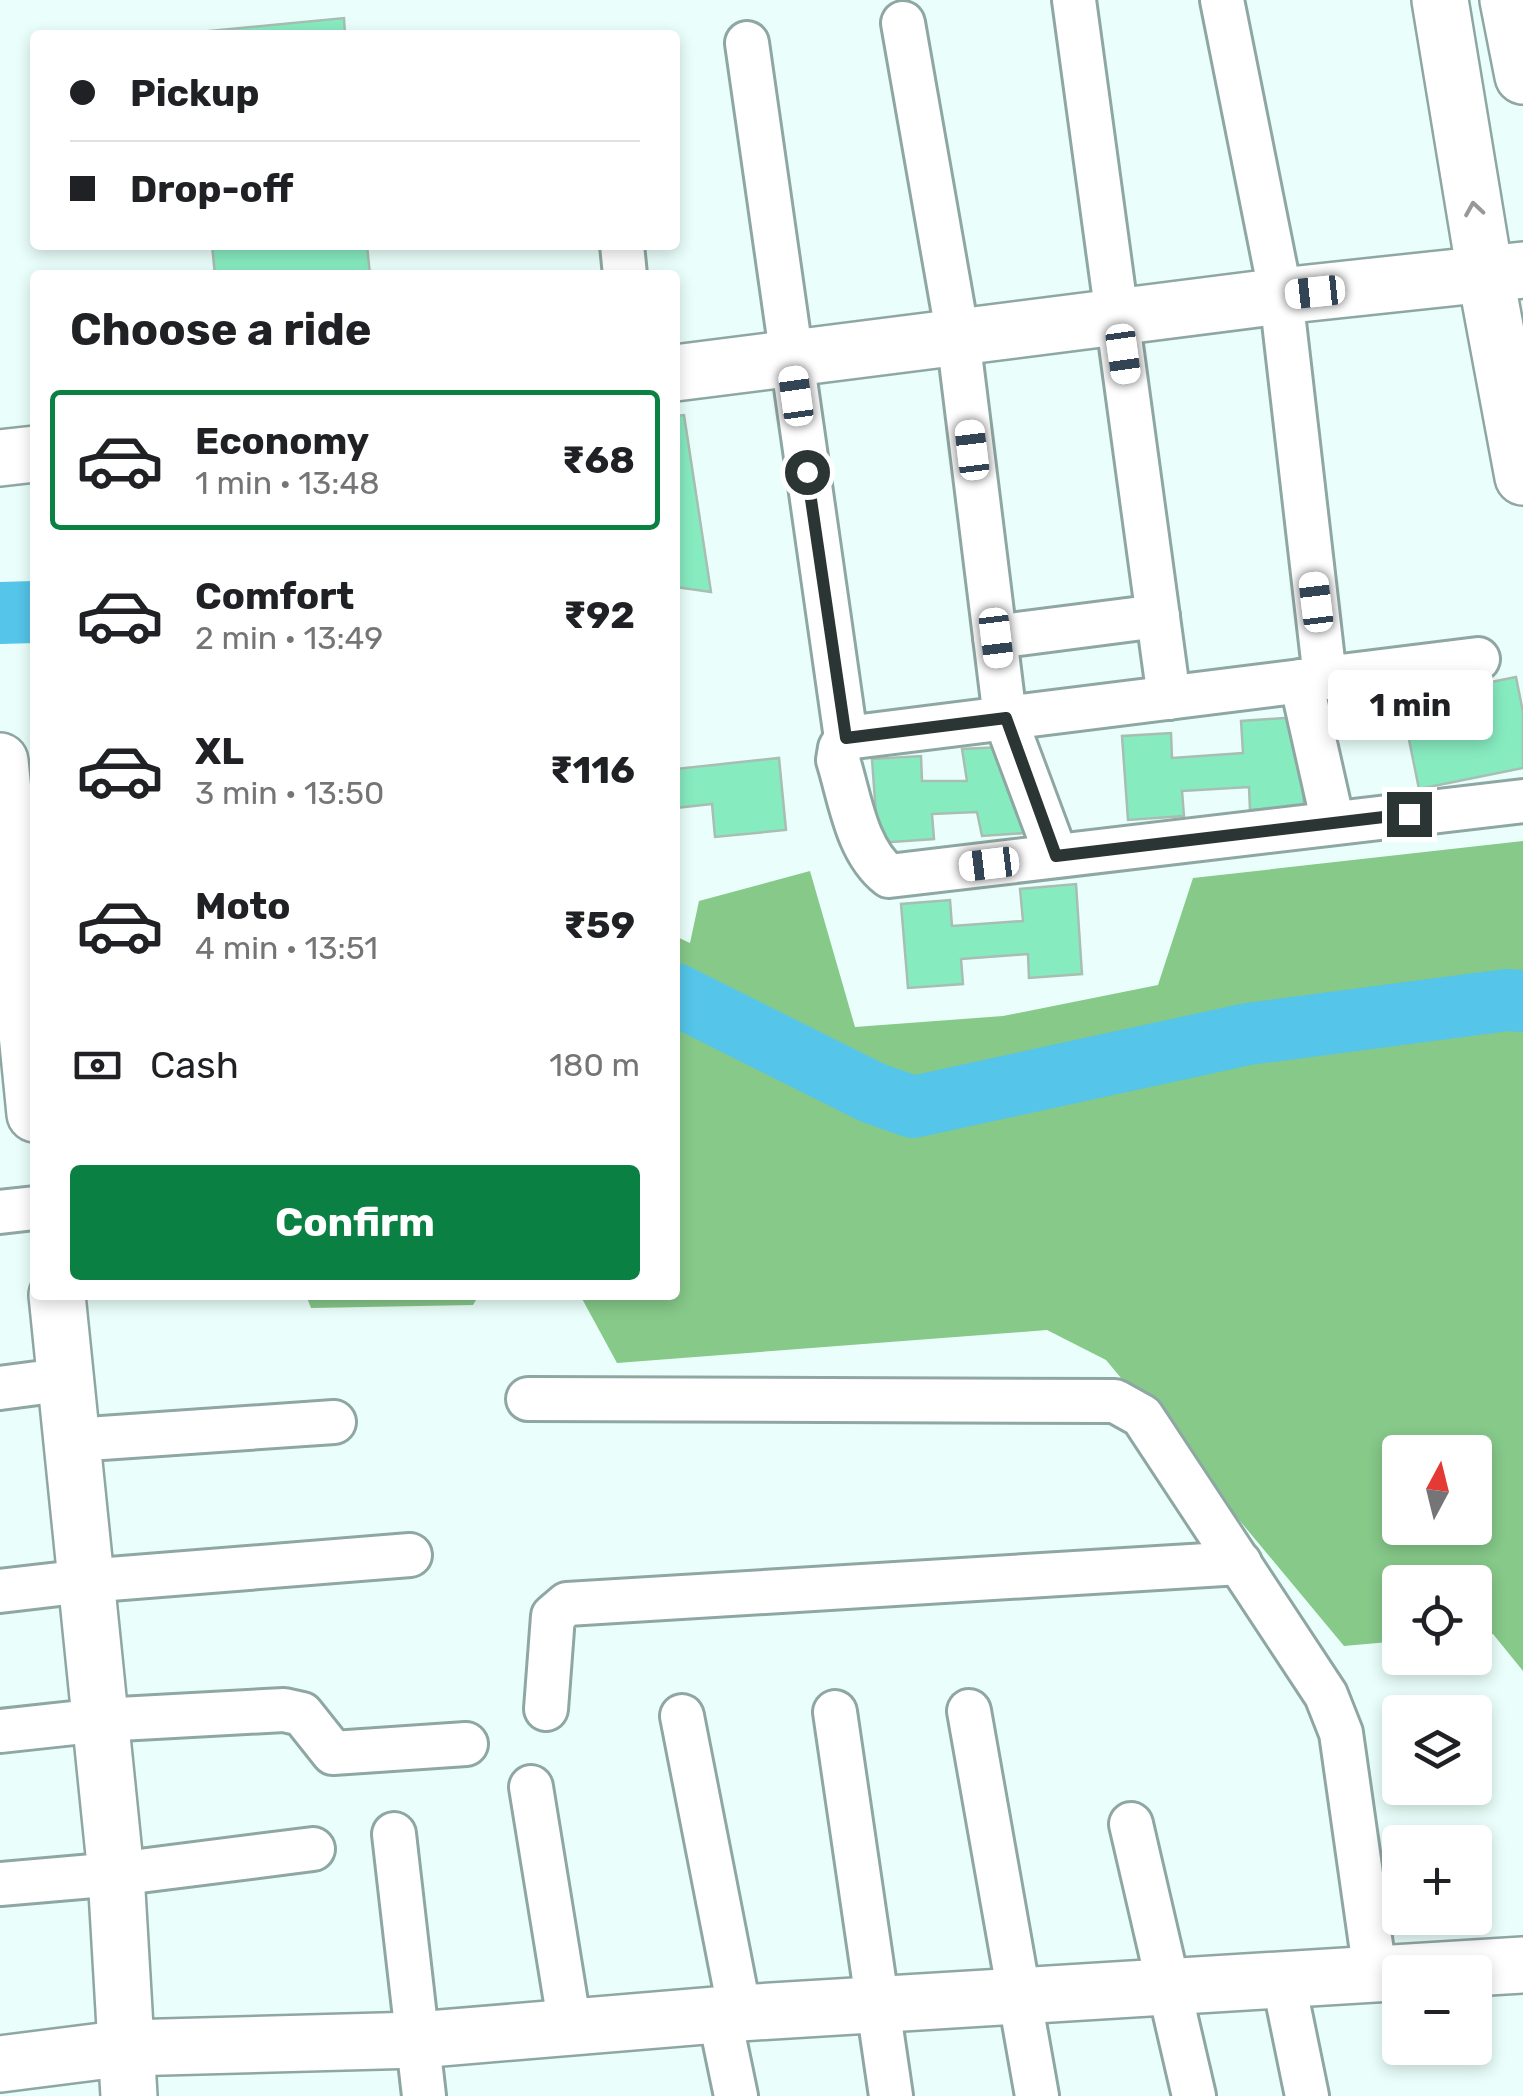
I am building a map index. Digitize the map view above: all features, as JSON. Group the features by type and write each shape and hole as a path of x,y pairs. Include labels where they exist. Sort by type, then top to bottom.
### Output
{"street":[{"path":"1074,0 1170,698"},
{"path":"1222,0 1281,296 1313,679 1333,823"},
{"path":"1440,0 1506,295 1523,477"},
{"path":"1508,0 1523,76"},
{"path":"903,23 958,338 1006,718 1056,856"},
{"path":"747,42 846,738 838,760 863,841 877,866 889,876 1523,800"},
{"path":"680,372 1281,296 1506,295"},
{"path":"0,458 30,455"},
{"path":"996,638 1158,616"},
{"path":"846,738 1478,659"},
{"path":"0,762 14,1060 30,1101"},
{"path":"0,1212 30,1209"},
{"path":"57,1300 68,1379 116,1874 128,2072"},
{"path":"0,1388 68,1379"},
{"path":"528,1399 1114,1401 1142,1416 1326,1696 1341,1733 1375,1973"},
{"path":"73,1440 334,1422"},
{"path":"0,1591 410,1555"},
{"path":"546,1710 553,1616 567,1604 1240,1563"},
{"path":"0,1731 101,1720 284,1710 302,1714 333,1753 466,1744"},
{"path":"969,1711 1037,2096"},
{"path":"835,1712 891,2096"},
{"path":"682,1716 729,2014 736,2096"},
{"path":"531,1787 570,2027"},
{"path":"1130,1824 1194,2096"},
{"path":"394,1834 424,2096"},
{"path":"0,1884 314,1849"},
{"path":"0,2064 128,2072 417,2040 729,2014 1523,1965"},
{"path":"1283,1979 1307,2096"}],"green space":[{"path":"1523,841 1523,1671 1492,1634 1492,1565 1382,1565 1382,1643 1344,1646 1106,1360 1047,1330 617,1363 583,1300 680,1300 680,938 690,943 699,901 810,871 855,1027 1003,1016 1158,985 1193,878"},
{"path":"308,1300 476,1300 473,1305 311,1308"}],"building":[{"path":"344,18 345,30 221,30"},
{"path":"212,250 368,250 370,270 214,270"},
{"path":"680,415 684,415 711,592 680,588"},
{"path":"1516,677 1523,712 1523,768 1419,789 1401,700"},
{"path":"1297,717 1304,806 1250,810 1249,787 1182,791 1184,816 1128,820 1122,736 1171,733 1172,758 1243,753 1241,721"},
{"path":"1001,747 1025,833 982,836 977,812 932,814 934,839 878,843 872,759 921,756 922,781 967,781 962,749"},
{"path":"779,758 786,830 715,837 712,804 680,807 680,768"},
{"path":"1076,884 1082,974 1029,978 1028,954 961,959 963,984 908,988 901,904 950,900 952,926 1023,921 1020,889"}],"waterway":[{"path":"0,613 30,612"},
{"path":"680,996 873,1093 913,1107 1248,1034 1523,1001"}],"route":[{"path":"807,472 846,738 1006,718 1056,856 1409,814"}]}
